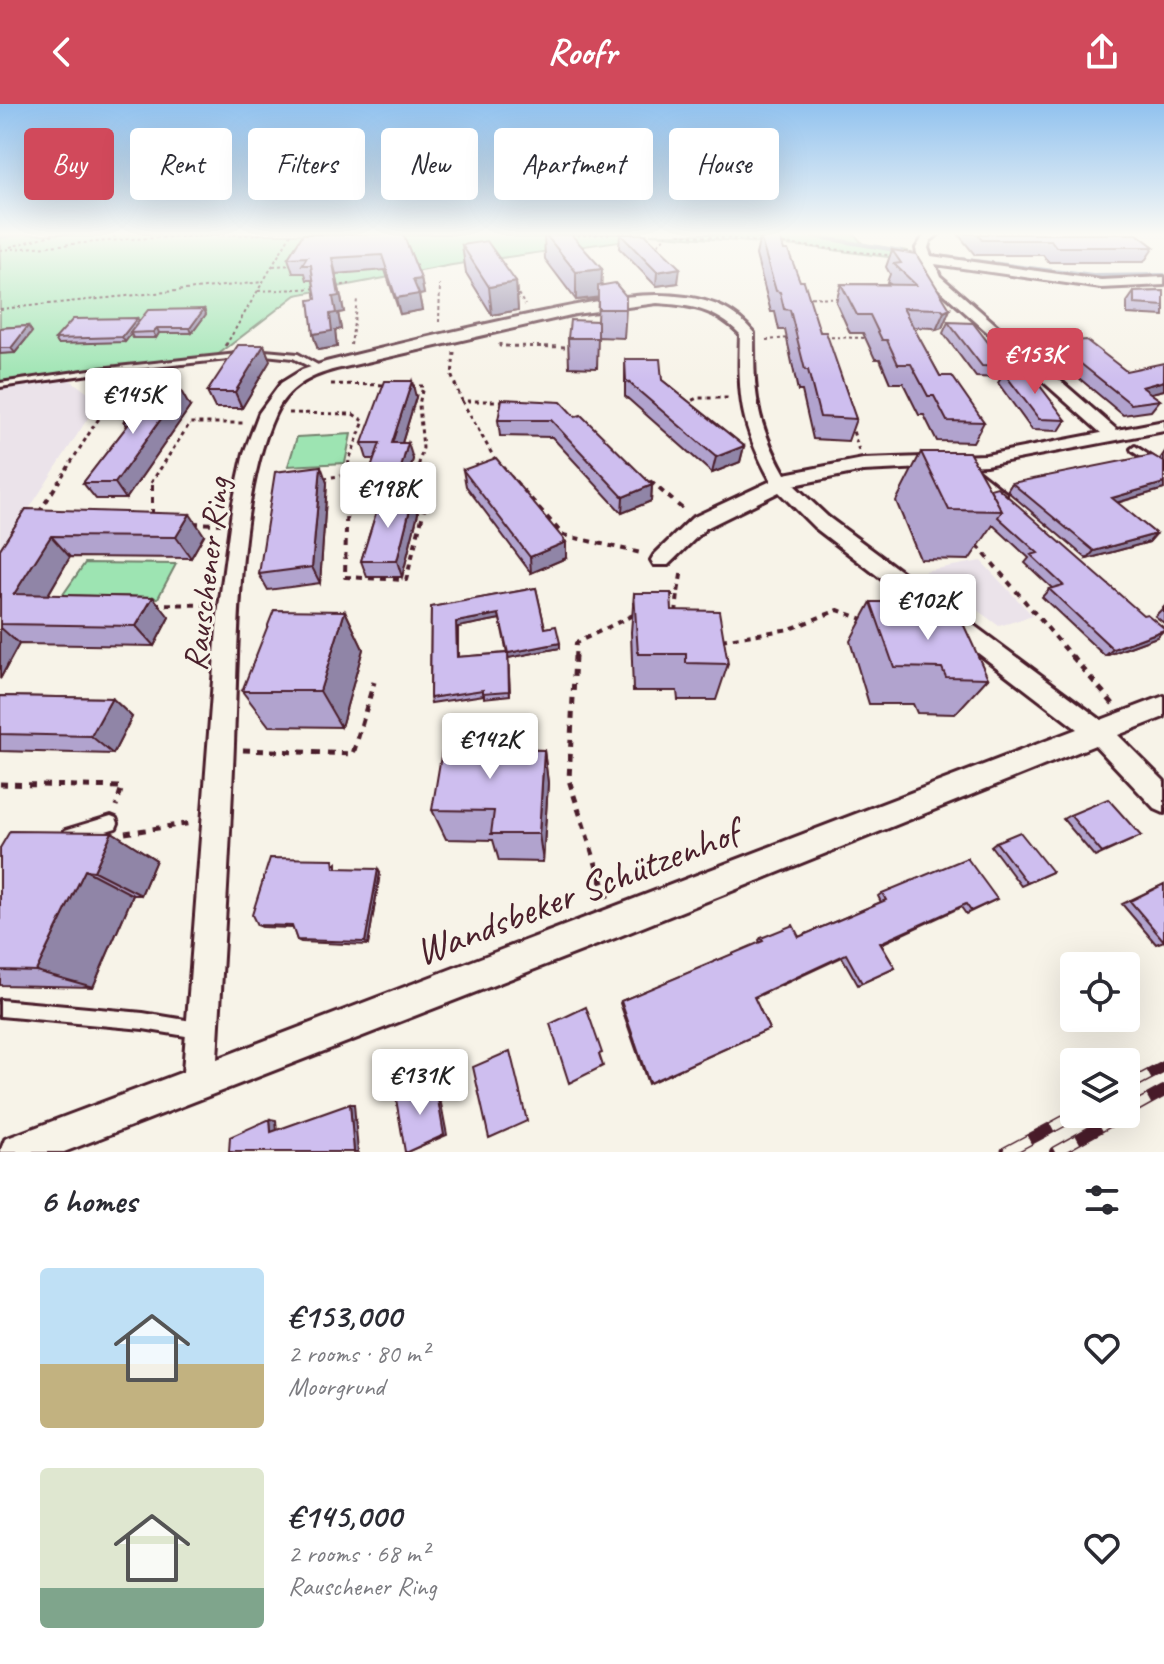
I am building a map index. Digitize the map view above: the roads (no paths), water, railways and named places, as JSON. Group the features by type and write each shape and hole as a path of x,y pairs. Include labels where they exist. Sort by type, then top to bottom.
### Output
{"street":[{"path":"939,283 1113,435"},
{"path":"1093,283 1124,283"},
{"name":"Rauschener Ring","path":"199,1083 229,605 248,475 265,418 276,397 291,383 321,369 534,317 646,301 672,300 712,306 739,322 747,333 748,399 758,440 781,483"},
{"path":"661,560 694,528 795,477 863,465 964,462 1022,454 1113,435 1136,434 1164,426"},
{"path":"781,483 821,522 1109,722 1164,800"},
{"name":"Wandsbeker Schützenhof","path":"18,1152 615,923 1109,722 1164,706"}],"lane":[{"path":"0,385 265,353 295,356 321,369"},
{"path":"1135,449 1164,469"},
{"path":"964,462 1011,502"},
{"path":"57,839 111,823"},
{"path":"0,1008 143,1021 203,1031"}],"railway":[{"path":"1140,1080 1164,1067"},
{"path":"1140,1104 1164,1091"},
{"path":"1006,1152 1060,1123"},
{"path":"1055,1152 1098,1128"}]}
